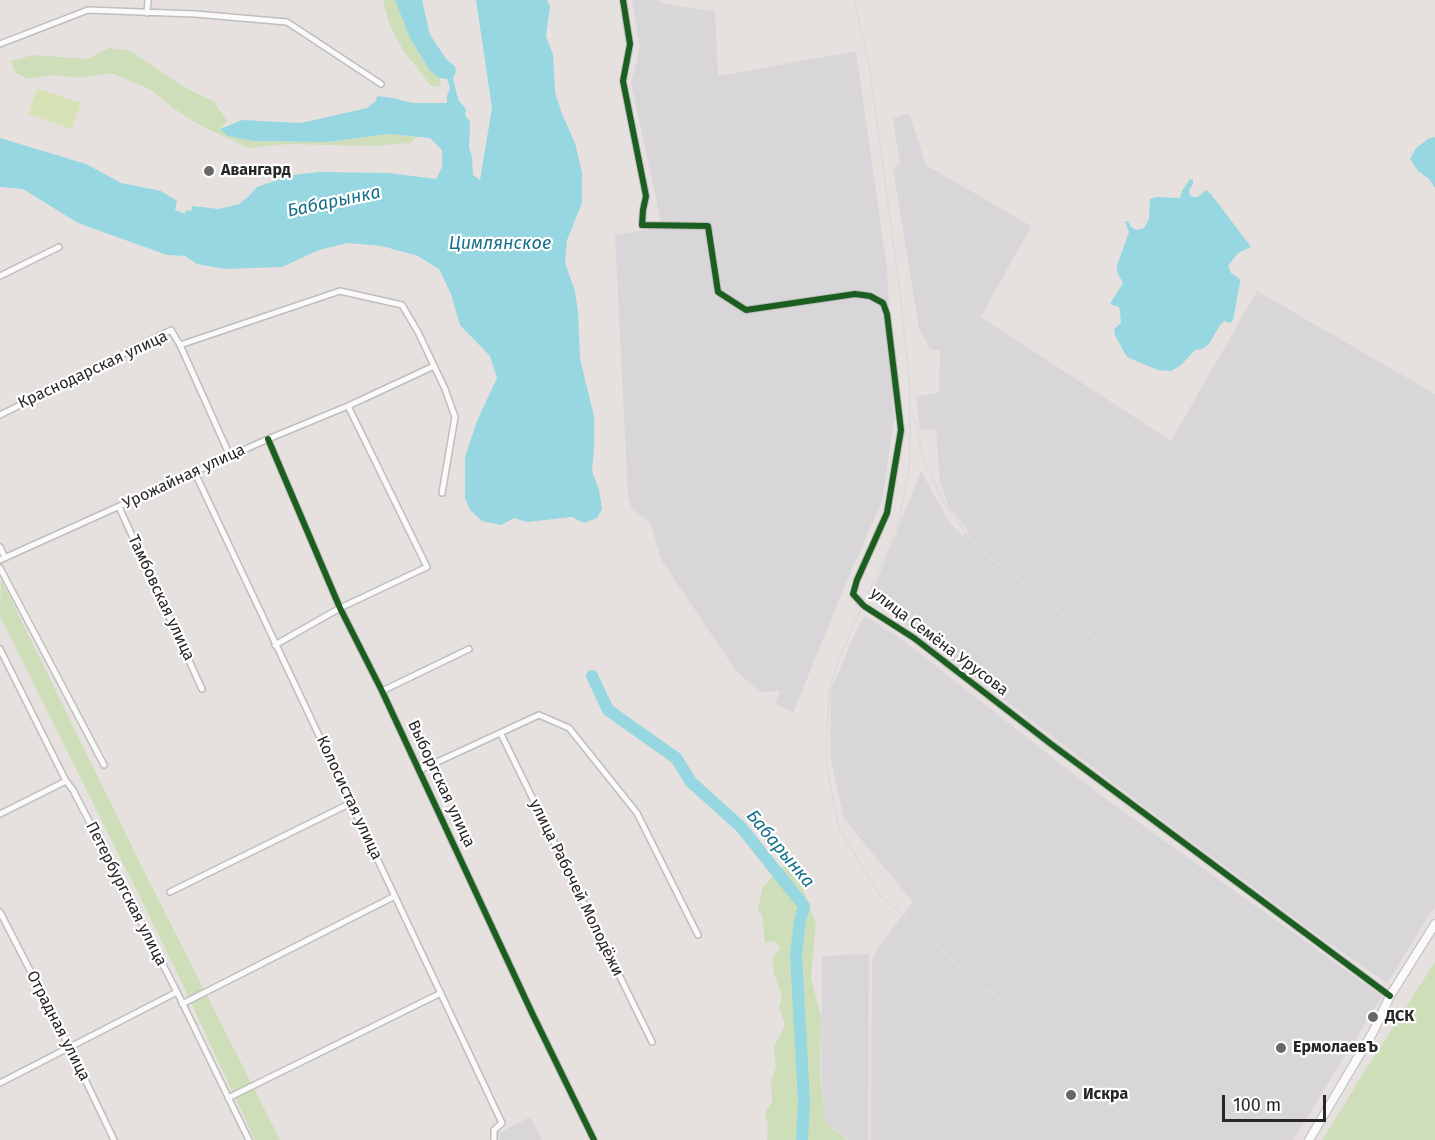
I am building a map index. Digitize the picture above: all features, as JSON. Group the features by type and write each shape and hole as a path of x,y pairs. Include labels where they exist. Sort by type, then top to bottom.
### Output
{"street":[{"path":"147,13 148,0"},
{"name":"улица Семёна Урусова","path":"623,0 630,44 623,81 646,196 642,225 708,226 718,292 746,310 855,294 870,296 883,303 887,314 901,430 887,513 853,594 864,606 914,638 1051,744 1390,996"},
{"path":"0,44 88,10 195,14 287,22 381,84"},
{"path":"0,276 59,247"},
{"name":"Краснодарская улица","path":"0,415 171,330 180,345 340,291 402,305 434,366 445,389 454,417 442,493"},
{"path":"180,345 230,456"},
{"name":"Урожайная улица","path":"2,559 434,366"},
{"path":"275,645 340,608 427,567 348,406"},
{"name":"Выборгская улица","path":"267,439 340,608 420,770 532,1013 594,1140"},
{"name":"Колосистая улица","path":"195,473 502,1123 494,1130 494,1140"},
{"name":"Тамбовская улица","path":"119,507 202,689"},
{"path":"0,547 2,559"},
{"path":"0,568 104,765"},
{"name":"Петербургская улица","path":"0,650 177,993 249,1140"},
{"path":"382,691 469,650"},
{"path":"420,770 539,715 569,728 637,813 698,935"},
{"name":"улица Рабочей Молодёжи","path":"501,734 652,1042"},
{"path":"0,814 66,781"},
{"path":"170,892 351,803"},
{"path":"182,1004 396,896"},
{"name":"Отрадная улица","path":"0,912 114,1140"},
{"path":"1309,1140 1373,1032 1390,996 1435,924"},
{"path":"0,1083 177,993"},
{"path":"228,1098 441,993"}],"shaded area":[{"path":"632,0 657,0 715,12 718,76 856,51 887,269 894,419 882,501 793,713 775,703 780,691 760,692 736,671 662,561 650,523 632,509 628,496 615,235 662,227 631,83 640,48"},
{"path":"909,113 926,165 1031,226 981,317 1171,441 1257,291 1435,394 1435,906 1387,983 1316,934 1141,804 870,598 921,471 949,522 963,536 968,531 949,507 940,482 936,429 920,430 916,397 939,392 940,351 930,349 919,329 893,168 900,164 893,119"},
{"path":"864,616 899,637 1103,797 1382,996 1293,1140 871,1140 872,961 877,949 913,902 844,819 830,756 831,690"},
{"path":"869,954 868,1140 849,1140 825,1122 821,1071 822,956"},
{"path":"530,1117 542,1140 500,1140 497,1134"}],"green space":[{"path":"383,0 395,0 410,38 430,71 440,78 441,87 431,86 403,50 390,26"},
{"path":"109,48 130,51 184,87 214,102 227,121 220,129 254,141 327,142 389,134 417,137 410,143 374,146 288,144 248,148 198,124 173,108 150,89 111,73 80,78 52,75 28,79 15,72 11,61 33,55 88,59"},
{"path":"37,88 81,103 72,129 28,114"},
{"path":"1,579 144,871 280,1140 255,1140 174,966 0,616"},
{"path":"783,866 806,875 802,886 816,924 811,978 821,1016 820,1072 825,1122 847,1140 767,1140 768,1125 765,1112 772,1103 771,1081 776,1067 774,1047 785,1025 779,1007 782,997 772,958 780,949 775,941 765,943 762,915 758,909 763,887"},
{"path":"1435,962 1435,1140 1322,1140 1361,1077"}],"water":[{"name":"Цимлянское","path":"395,0 422,0 430,35 447,60 455,66 456,72 453,78 456,91 470,122 469,148 473,175 480,180 492,108 476,0 547,0 550,6 546,36 553,55 555,92 575,143 582,173 582,203 567,240 565,263 575,291 580,359 594,416 592,471 599,490 602,509 597,518 584,523 572,517 527,522 514,518 501,525 482,521 470,510 465,498 465,457 477,421 497,378 490,356 460,325 451,294 439,269 418,256 382,246 347,243 319,250 282,267 225,269 197,264 185,256 167,255 78,223 23,189 0,187 0,138 86,164 121,183 161,191 177,201 175,210 185,214 186,210 191,211 192,206 219,209 239,204 257,187 292,175 319,172 389,173 436,179 442,167 442,150 430,138 389,134 327,142 254,141 228,136 220,129 242,120 301,123 367,108 376,101 377,96 412,103 447,103 450,88 447,79 440,78 430,71 410,38"},
{"path":"1435,137 1435,188 1410,159 1416,148"},
{"path":"1190,179 1193,180 1193,184 1189,190 1190,195 1198,197 1206,190 1211,194 1251,247 1238,253 1228,266 1240,282 1233,320 1230,323 1224,321 1209,344 1202,349 1195,350 1180,366 1171,371 1158,370 1129,358 1125,354 1114,329 1121,323 1119,307 1110,304 1123,283 1117,272 1117,265 1129,232 1125,221 1137,230 1144,228 1149,219 1150,199 1180,198"}],"waterway":[{"name":"Бабарынка","path":"592,676 608,710 676,758 691,782 741,827 804,906 796,954 804,1102 802,1140"}],"railway":[{"path":"854,0 869,64 900,292 910,389 910,463 897,531 840,656 829,691 826,764 839,829 879,894 986,990 999,998"},
{"path":"916,422 923,460 947,508 978,548 1116,655"}],"cycle path":[{"path":"623,0 630,44 623,81 646,196 642,225 708,226 718,292 746,310 855,294 870,296 883,303 887,314 901,430 887,513 853,594 864,606 914,638 1051,744 1390,996"},
{"path":"268,439 340,608 382,691 532,1013 594,1140"}],"place":[{"name":"Авангард","path":"209,171"},
{"name":"ДСК","path":"1373,1017"},
{"name":"ЕрмолаевЪ","path":"1281,1048"},
{"name":"Искра","path":"1071,1095"}]}
